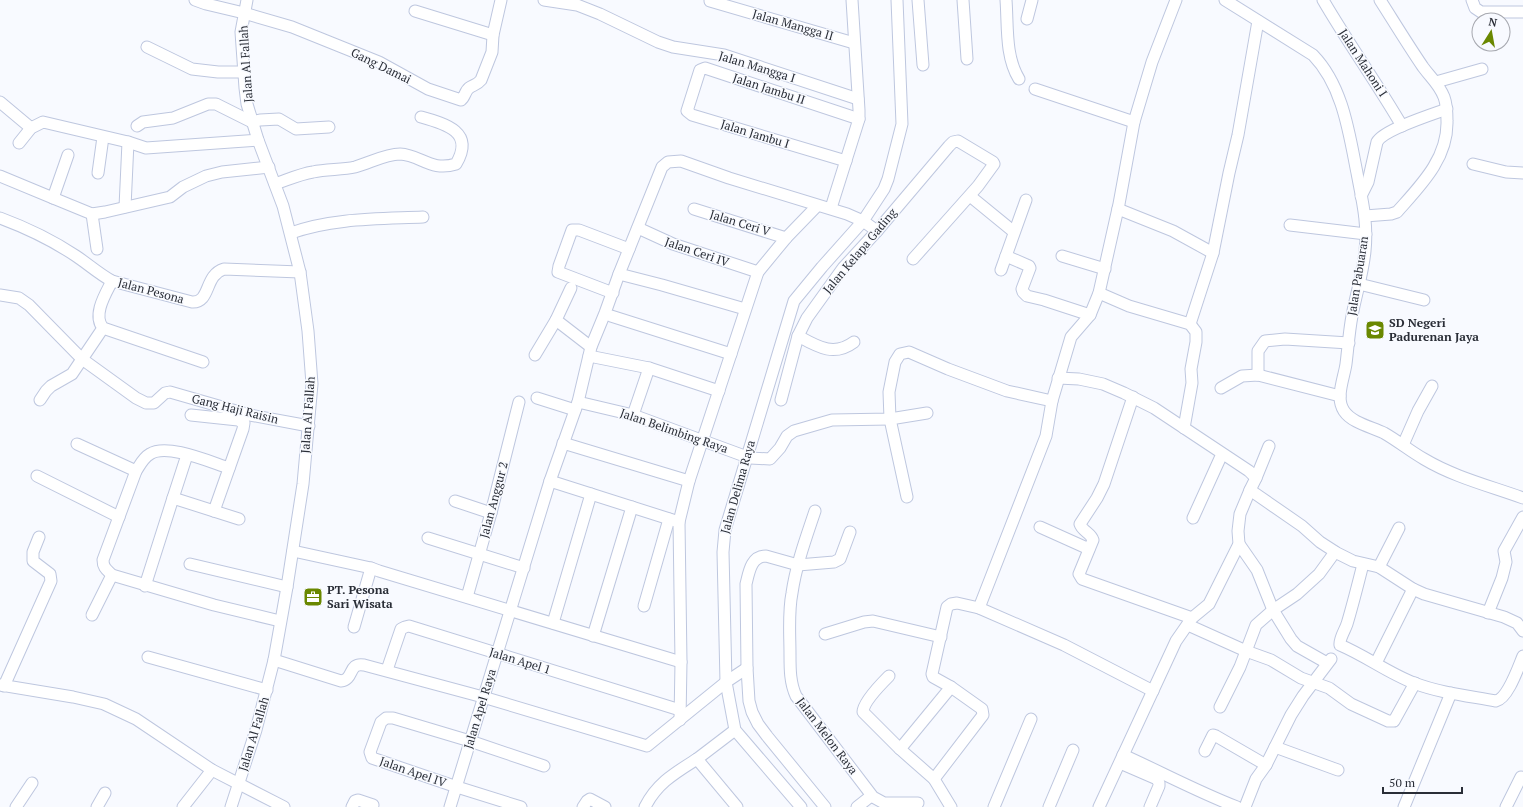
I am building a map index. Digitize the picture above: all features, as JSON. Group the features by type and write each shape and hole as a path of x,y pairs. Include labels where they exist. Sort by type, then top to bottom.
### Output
{"street":[{"path":"195,0 244,13"},
{"name":"Jalan Al Fallah","path":"231,807 256,730 274,660 303,484 312,384 308,331 300,272 291,233 283,206 258,140 247,104 241,32 247,0"},
{"path":"415,10 493,35 501,0"},
{"path":"831,208 859,119 851,0"},
{"path":"870,226 888,179 902,124 897,0"},
{"path":"918,0 923,65"},
{"path":"963,0 967,59"},
{"path":"1006,0 1010,57 1019,79"},
{"path":"1027,19 1032,0"},
{"path":"979,608 1046,436 1052,401 1071,338 1090,315 1099,293 1118,209 1134,122 1152,62 1176,0"},
{"name":"Jalan Pabuaran","path":"1225,0 1314,55 1336,90 1348,124 1366,216 1366,234 1365,252 1351,318 1340,396 1341,406 1344,412 1355,420 1383,433 1425,460 1449,471 1523,498"},
{"name":"Jalan Mahoni I","path":"1323,0 1343,34 1378,84 1402,126"},
{"path":"1366,216 1391,214 1397,212 1426,179 1444,147 1447,132 1447,108 1436,82 1424,69 1380,0"},
{"path":"1472,0 1475,8 1481,12 1523,12"},
{"name":"Jalan Mangga I","path":"550,1 577,5 600,14 632,31 673,47 724,55 858,99"},
{"name":"Jalan Mangga II","path":"710,1 854,43"},
{"name":"Gang Damai","path":"244,13 292,27 379,62 428,89 457,100 463,99 468,89 478,84 481,80 492,52 493,35"},
{"path":"1190,324 1213,253 1238,135 1258,21"},
{"path":"147,47 192,69 218,72 244,72"},
{"name":"Jalan Jambu II","path":"693,90 700,70 705,68 859,119"},
{"path":"1436,82 1482,69"},
{"path":"1035,89 1134,122"},
{"name":"Jalan Jambu I","path":"693,90 687,111 692,115 846,161"},
{"path":"0,102 31,128"},
{"path":"137,126 143,122 173,118 208,104 216,104 252,122 279,119 296,129 329,127"},
{"path":"1361,196 1368,182 1378,139 1402,126 1447,108"},
{"path":"275,184 311,172 353,167 399,154 436,165 451,166 456,164 461,156 462,140 455,130 438,122 421,117"},
{"path":"18,143 31,128 43,122 128,142 141,147 153,148 258,140"},
{"path":"98,173 103,137"},
{"name":"Jalan Kelapa Gading","path":"781,400 798,336 807,318 843,268 870,226 953,142 958,141 994,164 970,196"},
{"path":"125,207 128,142"},
{"path":"53,198 68,155"},
{"name":"Jalan Apel Raya","path":"450,807 550,481 576,406 590,352 619,274 662,167 668,162 675,160 817,206 831,208 870,226"},
{"path":"1473,164 1506,172 1523,173"},
{"path":"0,176 92,214 170,197 183,187 206,176 222,172 269,167"},
{"path":"913,259 970,196 1014,232"},
{"path":"1001,270 1026,200"},
{"path":"644,606 689,481 758,272 786,238 817,206"},
{"name":"Jalan Ceri V","path":"694,209 786,238"},
{"path":"1118,209 1173,232 1213,253"},
{"path":"92,214 97,249"},
{"path":"291,233 306,228 364,220 423,217"},
{"name":"Jalan Pesona","path":"0,218 33,231 76,256 101,275 112,281 195,302 202,299 217,271 224,269 300,272"},
{"path":"1290,225 1366,234"},
{"name":"Jalan Delima Raya","path":"801,807 735,730 726,682 725,530 794,301 817,272 870,226"},
{"name":"Jalan Ceri IV","path":"638,228 673,244 758,272"},
{"path":"613,293 558,272 572,230 579,230 629,249"},
{"path":"1006,256 1029,266 1030,268 1022,289 1022,292 1027,296 1090,315"},
{"path":"1062,256 1104,269"},
{"path":"619,274 745,309"},
{"path":"112,281 102,302 100,310 100,322 104,328 203,362"},
{"path":"1358,284 1424,300"},
{"path":"536,355 556,320 571,288"},
{"path":"1099,293 1129,306 1190,324 1196,332 1196,342 1191,369 1192,383 1184,428"},
{"name":"Gang Haji Raisin","path":"0,295 18,298 29,305 82,359 136,398 146,403 154,403 166,393 170,392 250,415 309,426"},
{"path":"611,316 731,354"},
{"path":"556,320 590,352 649,368 719,391"},
{"path":"40,400 51,386 72,374 104,328"},
{"path":"798,336 818,346 832,350 843,349 854,342"},
{"path":"1258,375 1258,351 1266,341 1285,339 1348,343"},
{"path":"907,497 890,419 889,392 895,362 900,354 909,352 948,369 1007,391 1052,401"},
{"path":"633,415 649,368"},
{"path":"1221,388 1242,376 1258,375 1340,396"},
{"path":"1058,378 1079,379 1103,384 1133,397 1154,408 1222,454 1238,463 1256,478"},
{"path":"1403,445 1418,411 1432,386"},
{"path":"1133,397 1104,484 1097,498 1080,521 1082,529 1092,538 1079,574 1082,579 1190,622 1246,651 1271,660 1301,678 1329,688 1351,704 1388,721 1394,721 1415,683"},
{"name":"Jalan Belimbing Raya","path":"537,398 633,415 748,457 766,460 770,459 780,448 786,436 794,431 832,420 890,419"},
{"name":"Jalan Anggur 2","path":"467,597 492,513 520,402"},
{"path":"890,419 927,413"},
{"path":"191,415 238,420 244,423 244,429 214,510"},
{"path":"563,443 689,481"},
{"path":"77,444 136,471"},
{"path":"1245,807 1253,785 1266,765 1291,716 1329,661 1297,646 1291,639 1273,610 1257,570 1239,544 1238,531 1240,514 1270,446"},
{"path":"229,468 167,450 157,451 143,459 136,471 103,560 105,568 112,575 145,586 280,621"},
{"path":"1193,518 1222,454"},
{"path":"145,586 187,455"},
{"path":"37,476 119,517"},
{"path":"550,481 674,520"},
{"path":"1250,490 1302,526 1320,542 1335,552 1353,561 1379,567 1413,589 1440,599 1504,617 1517,623 1523,631"},
{"path":"553,623 591,494"},
{"path":"173,498 239,519"},
{"path":"455,501 492,513"},
{"path":"593,636 632,508"},
{"name":"Jalan Melon Raya","path":"815,511 798,565 791,594 790,618 792,688 796,696 871,796"},
{"path":"1488,612 1502,578 1506,562 1504,551 1523,517"},
{"path":"674,520 682,662 680,715"},
{"path":"1040,527 1089,549"},
{"path":"1379,567 1399,528"},
{"path":"825,807 758,724 752,712 749,701 747,668 746,592 749,569 757,557 766,556 798,565 834,562 840,559 850,532"},
{"path":"39,537 33,552 33,561 50,574 51,581 2,686 73,697 104,704 136,719 212,770 284,807"},
{"path":"428,538 524,568"},
{"path":"1099,807 1154,692 1176,642 1190,622 1208,604 1239,544"},
{"path":"1220,707 1240,667 1256,625 1273,610 1297,594 1319,574 1335,552"},
{"path":"292,555 374,570 682,662"},
{"path":"190,564 287,587"},
{"path":"1363,564 1353,604 1344,633 1339,643 1340,645 1357,652 1391,672 1415,683 1451,693 1496,701 1500,700 1506,693 1523,656"},
{"path":"354,627 374,570"},
{"path":"92,615 112,575"},
{"path":"1376,663 1413,589"},
{"path":"934,779 983,715 982,709 951,687 933,677 932,674 947,607 951,604 957,603 979,608 1064,645 1154,692"},
{"path":"825,634 864,622 873,621 941,637"},
{"name":"Jalan Apel 1","path":"387,670 401,630 405,627 415,627 680,715"},
{"path":"148,657 267,690"},
{"path":"274,660 341,681 348,678 358,664 364,664 483,697 647,746 680,715 747,668"},
{"path":"889,676 870,698 864,707 863,712 934,779 951,807"},
{"path":"900,748 951,687"},
{"path":"1404,807 1451,693"},
{"name":"Jalan Apel IV","path":"457,787 372,758 370,752 381,722 386,718 393,718 470,741"},
{"path":"994,807 1031,719"},
{"path":"645,807 656,788 673,774 697,759 735,730"},
{"path":"1205,751 1213,735 1266,765"},
{"path":"470,741 544,766"},
{"path":"1275,747 1338,770"},
{"path":"1049,807 1073,750"},
{"path":"697,759 737,807"},
{"path":"1122,759 1157,779 1160,783 1150,807"},
{"path":"1122,759 1169,776 1212,798 1237,807"},
{"path":"183,807 212,770"},
{"path":"1506,807 1521,777 1523,778"},
{"path":"16,807 32,783"},
{"path":"457,787 521,807"},
{"path":"97,807 105,793"},
{"path":"857,807 871,796 884,803 918,803"},
{"path":"583,807 590,799 605,807"},
{"path":"352,807 355,801 358,800 373,805"}],"place":[{"name":"SD Negeri Padurenan Jaya","path":"1375,330"},
{"name":"PT. Pesona Sari Wisata","path":"313,597"}]}
